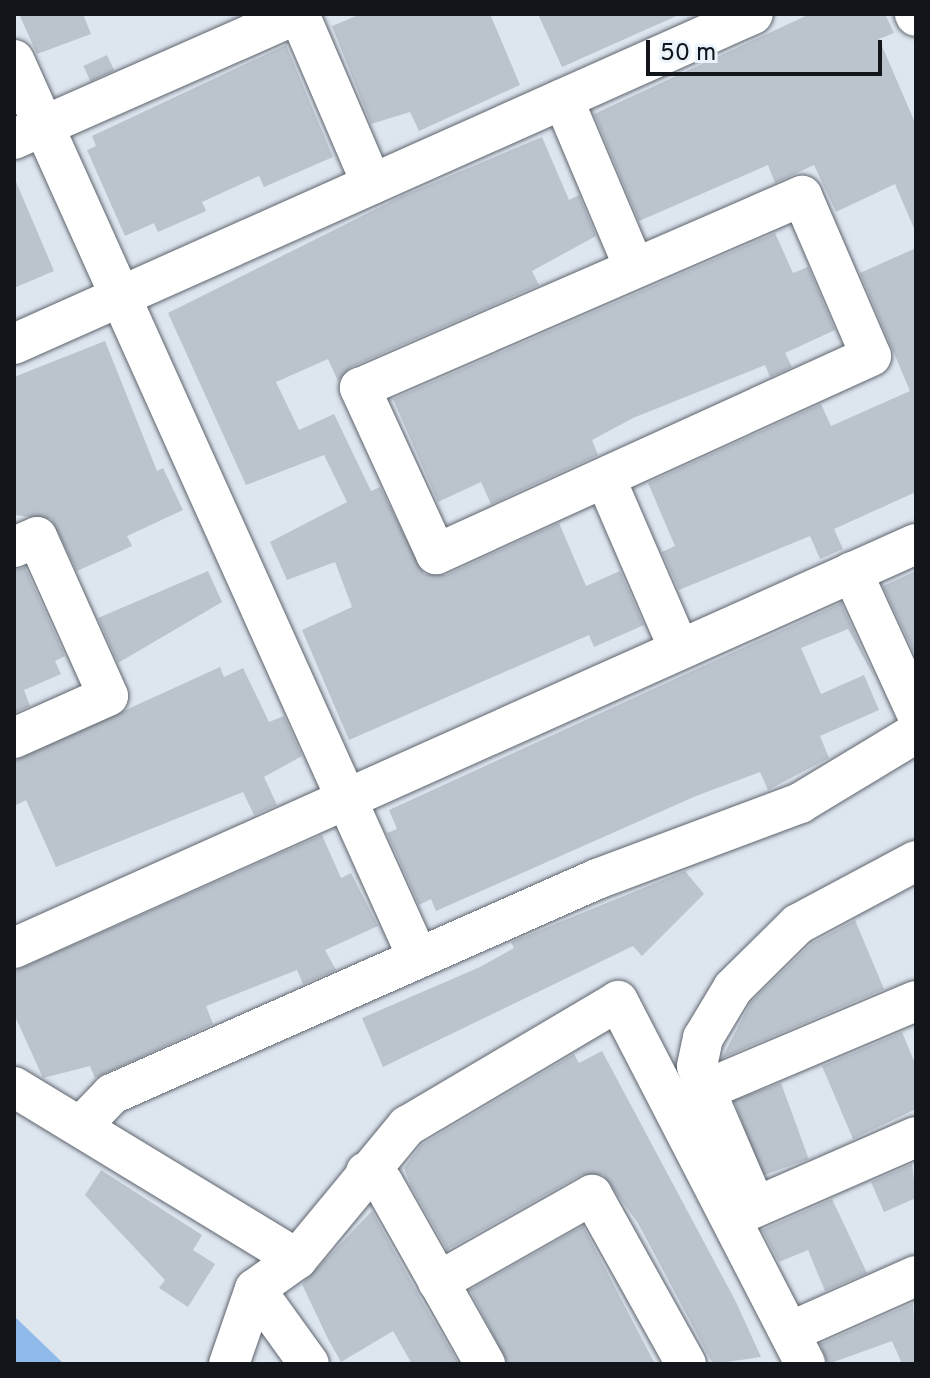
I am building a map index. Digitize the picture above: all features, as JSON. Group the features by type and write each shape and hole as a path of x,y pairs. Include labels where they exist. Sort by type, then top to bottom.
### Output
{"street":[{"path":"29,132 298,14 372,184"},
{"path":"14,344 753,14"},
{"path":"14,60 29,132 120,296 417,956"},
{"path":"563,99 633,265"},
{"path":"802,196 871,356 606,480 436,554 360,388 633,265 802,196"},
{"path":"606,480 679,649"},
{"path":"14,547 37,537 108,696 14,738"},
{"path":"14,948 916,544"},
{"path":"852,572 916,712"},
{"path":"81,1126 112,1094 417,956 800,803 916,733"},
{"path":"916,861 798,924 733,988 703,1038 697,1066 744,1212 798,1348 916,1276"},
{"path":"229,1364 255,1289 297,1259 407,1126 618,1001 744,1212"},
{"path":"705,1090 916,1001"},
{"path":"14,1087 297,1259"},
{"path":"744,1212 916,1137"},
{"path":"366,1172 383,1183 485,1364"},
{"path":"438,1282 592,1195 686,1364"},
{"path":"255,1289 309,1364"}],"shaded area":[{"path":"14,1316 64,1364 14,1364"}],"building":[{"path":"19,14 83,14 91,34 37,54"},
{"path":"361,14 490,14 520,85 419,131 410,112 371,124 332,26"},
{"path":"538,14 681,14 562,67"},
{"path":"810,14 885,14 894,33 879,39 916,125 916,233 895,184 836,212 814,165 775,183 768,165 639,221 594,114"},
{"path":"286,45 333,157 264,187 259,176 202,202 206,211 158,232 154,223 125,236 87,150 96,146 92,136"},
{"path":"107,55 114,70 91,81 83,66"},
{"path":"542,137 569,200 579,195 596,236 532,271 539,285 351,367 338,381 328,359 276,382 299,430 334,414 371,491 380,487 424,574 446,575 559,523 586,586 620,571 644,625 594,647 589,635 349,740 302,630 352,607 335,562 287,580 270,542 347,502 324,455 246,485 168,313 400,197"},
{"path":"14,177 54,271 14,288"},
{"path":"775,233 793,273 808,267 835,330 785,353 792,367 770,377 765,365 633,418 592,440 598,455 491,504 481,482 438,502 393,399"},
{"path":"916,248 916,492 834,529 843,549 820,559 810,536 679,590 662,552 675,546 648,483 821,404 831,426 910,391 860,273"},
{"path":"105,341 157,471 163,468 183,510 127,536 132,546 77,571 51,519 14,515 14,377"},
{"path":"25,567 65,656 55,661 61,674 24,690 30,706 14,713 14,570"},
{"path":"208,571 222,602 118,663 98,618"},
{"path":"916,571 916,657 883,586"},
{"path":"841,603 875,678 848,629 801,648 821,694 864,675 879,710 820,736 829,758 768,790 760,772 696,796 436,911 431,899 419,905 387,833 397,829 389,810"},
{"path":"220,667 224,677 243,668 269,722 284,716 302,756 264,777 277,805 254,815 243,792 56,867 26,800 14,806 14,761"},
{"path":"322,835 341,878 351,873 378,926 325,950 336,970 303,984 297,970 206,1006 213,1024 95,1078 90,1066 43,1078 14,1014 14,971"},
{"path":"685,871 704,894 642,956 633,946 383,1067 362,1018 480,967 514,948 511,942"},
{"path":"855,920 884,989 722,1058 751,1002 812,943"},
{"path":"902,1032 916,1066 916,1109 853,1139 822,1066"},
{"path":"602,1051 736,1302 761,1357 713,1364 638,1223 603,1175 581,1175 447,1250 411,1186 404,1168 421,1145 574,1054 579,1063"},
{"path":"781,1083 809,1159 762,1176 734,1100"},
{"path":"912,1164 916,1198 884,1212 871,1182"},
{"path":"101,1170 202,1235 193,1250 215,1264 188,1307 159,1288 165,1280 85,1195"},
{"path":"832,1199 867,1273 825,1291 808,1250 779,1262 762,1230"},
{"path":"372,1211 459,1364 412,1364 393,1331 341,1362 302,1284"},
{"path":"583,1226 655,1364 508,1364 470,1290"},
{"path":"913,1303 916,1364 902,1364 892,1341 828,1364 820,1344"}]}
